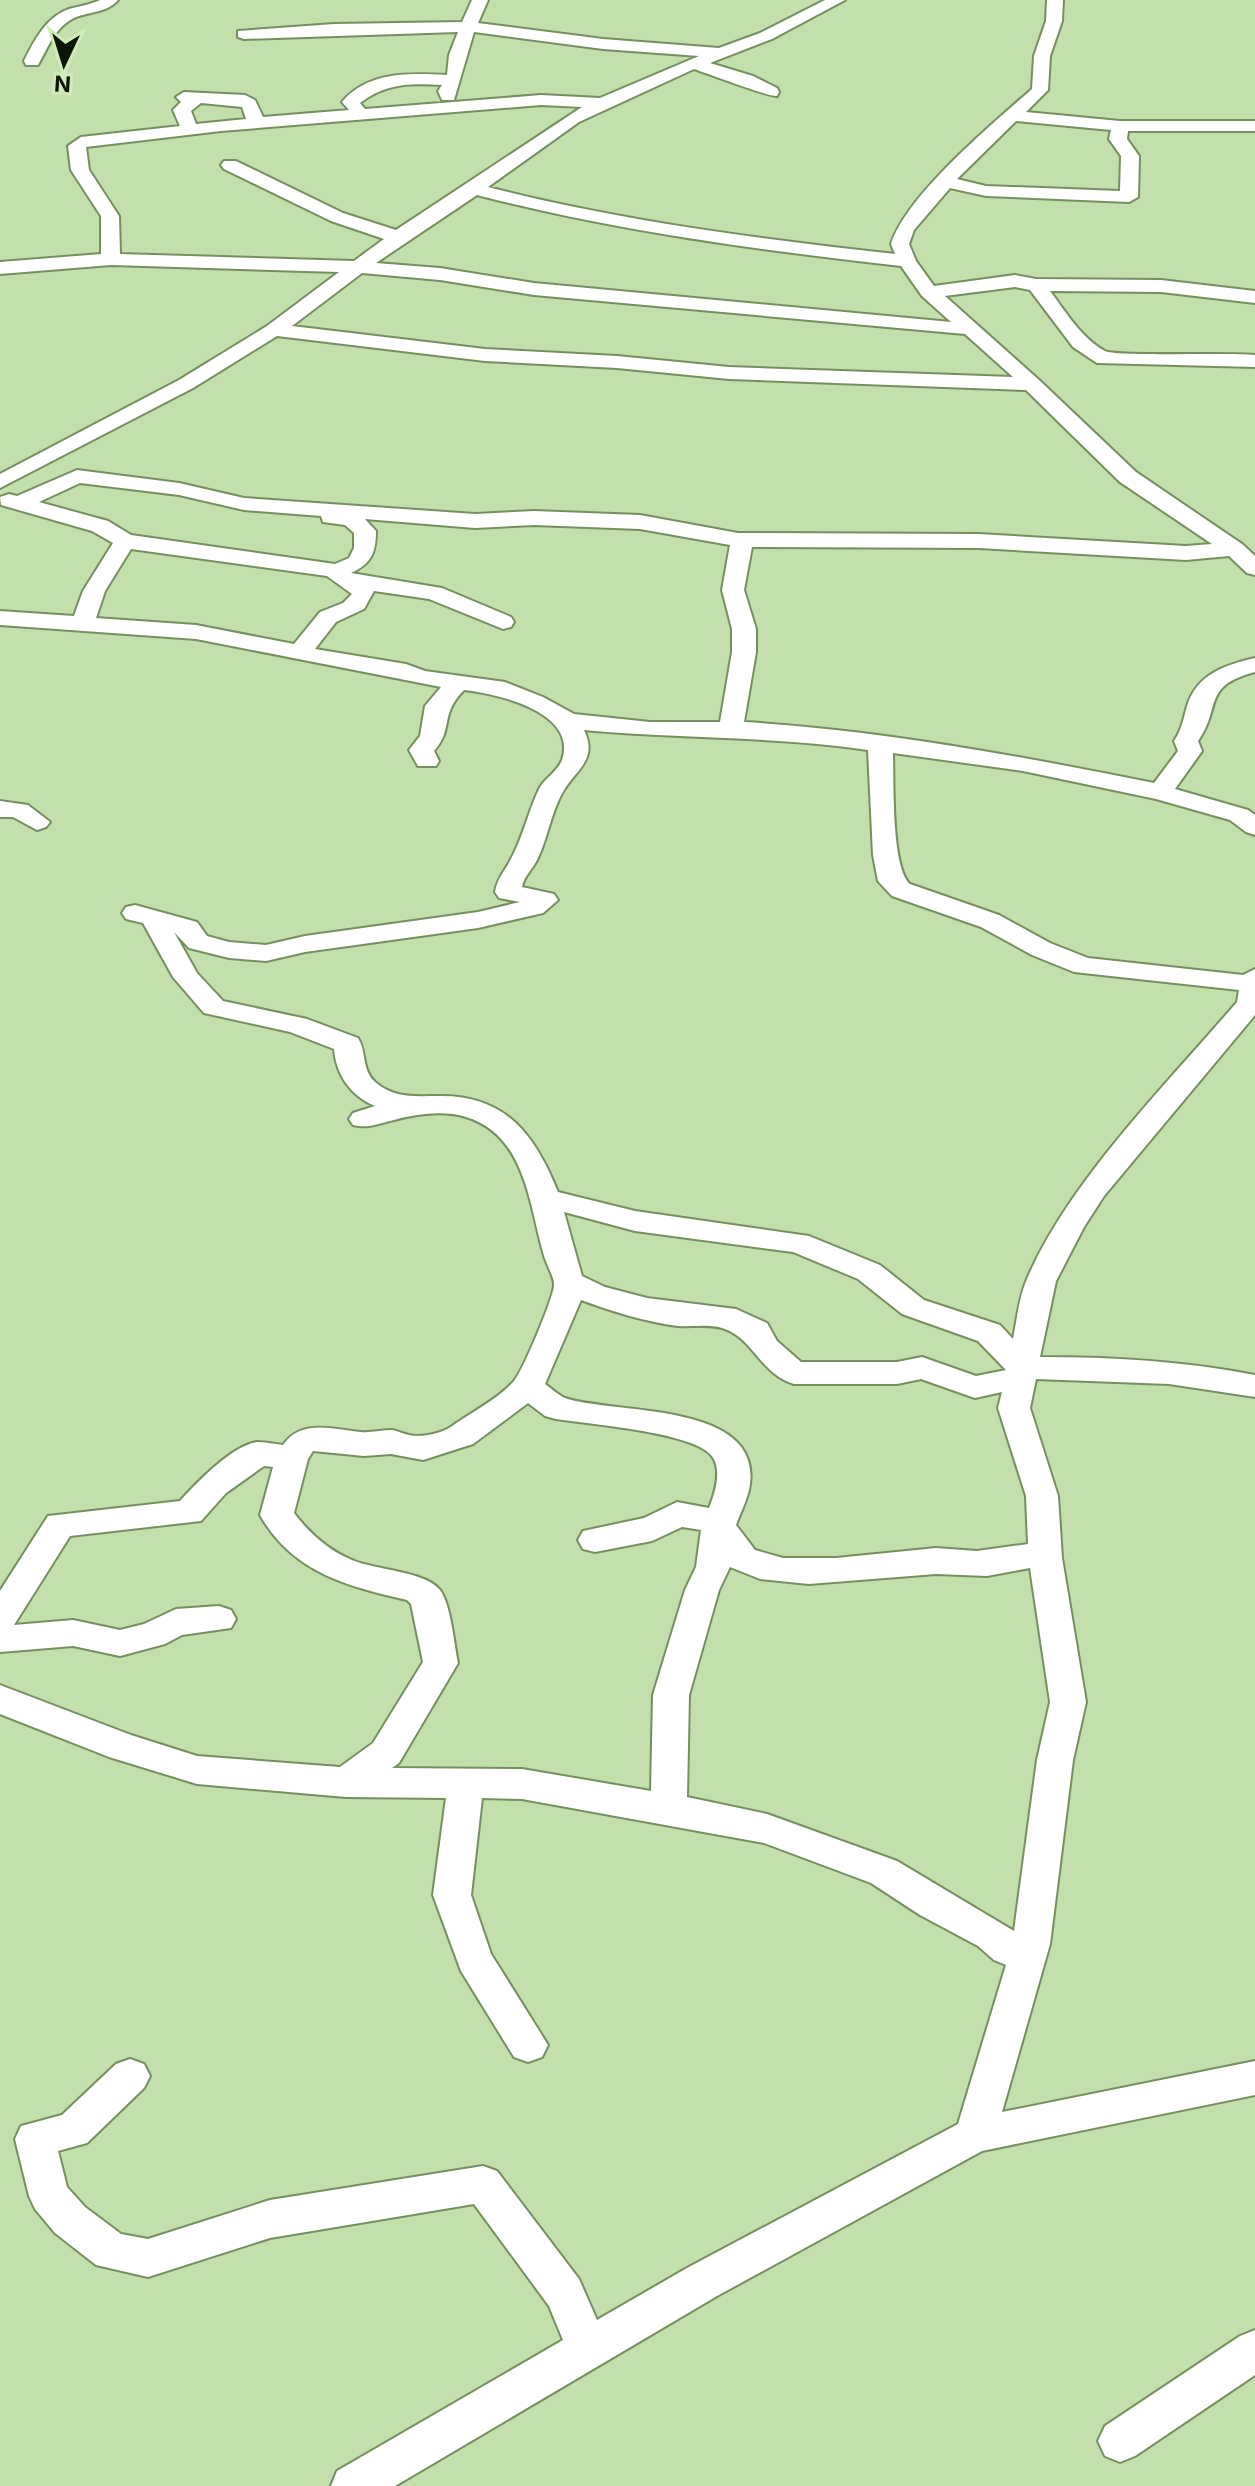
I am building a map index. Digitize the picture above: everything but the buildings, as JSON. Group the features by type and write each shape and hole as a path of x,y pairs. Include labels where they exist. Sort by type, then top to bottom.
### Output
{"street":[{"path":"32,61 44,37 67,15 101,8 110,0"},
{"path":"456,107 447,94 458,68 456,61 480,0"},
{"path":"0,482 186,384 274,330 398,237 474,189 533,144 599,103 725,53 837,0"},
{"path":"1055,0 1054,21 1042,56 1040,90 944,181 901,235 900,244 907,261 929,292 1032,384 1128,477 1234,549 1255,568"},
{"path":"244,34 470,27 603,44 725,53"},
{"path":"695,64 747,80 771,92"},
{"path":"361,115 351,102 366,90 407,78 453,80"},
{"path":"190,130 182,110 193,102 184,97 239,99 249,104 256,123"},
{"path":"111,259 110,216 80,170 77,146 93,139 541,100 599,103"},
{"path":"1014,116 1120,126 1255,126"},
{"path":"944,181 986,191 1129,197 1130,156 1118,139 1120,126"},
{"path":"230,165 337,217 398,237"},
{"path":"474,189 555,210 816,251 907,261"},
{"path":"0,268 111,259 360,267 440,274 534,289 971,329"},
{"path":"929,292 1003,282 1161,286 1255,297"},
{"path":"1036,285 1080,343 1104,359 1225,358 1255,361"},
{"path":"274,330 485,355 617,362 729,373 1032,384"},
{"path":"9,500 77,476 179,489 279,512 351,519 365,531 365,548 358,562 345,576"},
{"path":"9,500 100,526 125,541 434,593 503,622"},
{"path":"244,504 475,521 545,518 640,522 742,540 979,541 1186,553 1234,549"},
{"path":"731,729 744,652 744,629 733,590 742,540"},
{"path":"84,624 85,609 95,587 125,541"},
{"path":"299,652 330,614 350,609 360,601 364,593 345,576"},
{"path":"0,618 196,632 406,671 420,677 497,687 535,702 568,721 650,729 774,730 1023,764 1160,792 1239,815 1255,827"},
{"path":"1160,792 1190,751 1186,741 1197,729 1201,699 1221,674 1255,665"},
{"path":"427,761 421,750 432,738 431,723 437,705 460,681"},
{"path":"568,721 576,738 574,763 552,788 524,860 510,880 508,892 545,900 534,907 478,920 305,944 266,953 229,950 198,942 188,928 144,916 186,977 214,1007 297,1025 348,1044 347,1061 359,1085 382,1101 403,1105 458,1105 495,1117 515,1135 528,1155 545,1198 556,1259 570,1283 594,1294 677,1315 725,1317 756,1331 765,1348 794,1373 897,1373 922,1368 975,1387 1022,1375 1131,1368 1255,1386"},
{"path":"880,743 886,855 891,881 901,890 990,921 1041,949 1083,966 1254,983 1250,1004 1094,1189 1041,1281 1014,1408 1042,1496 1045,1552 1068,1702 1055,1760 1031,1944 975,2135"},
{"path":"0,809 19,810 37,822"},
{"path":"363,1119 403,1105"},
{"path":"545,1198 635,1221 798,1243 869,1272 913,1307 989,1333 1022,1375"},
{"path":"346,1782 386,1753 441,1663 427,1598 418,1590 333,1569 292,1537 277,1515 292,1457 303,1441 322,1438 364,1444 393,1442 407,1447 445,1443 462,1436 528,1387 564,1305 570,1283"},
{"path":"528,1387 556,1408 655,1422 694,1432 722,1445 732,1464 733,1488 715,1537 713,1567 702,1590 671,1695 669,1809"},
{"path":"0,1619 60,1525 90,1519 189,1512 214,1485 258,1454 292,1457"},
{"path":"595,1540 652,1529 677,1514 693,1515 719,1524 742,1559 765,1568 898,1566 938,1561 965,1564 1010,1561 1045,1552"},
{"path":"0,1639 73,1633 120,1643 153,1635 176,1622 219,1619"},
{"path":"0,1699 122,1747 197,1770 346,1782 522,1784 767,1829 884,1872 933,1904 991,1935 1007,1949 1031,1944"},
{"path":"466,1782 452,1895 474,1960 528,2045"},
{"path":"130,2076 73,2130 35,2139 49,2196 70,2220 111,2251 148,2258 270,2219 483,2184 564,2293 588,2349"},
{"path":"353,2486 858,2195 975,2135 1255,2078"},
{"path":"1120,2441 1255,2350"}]}
